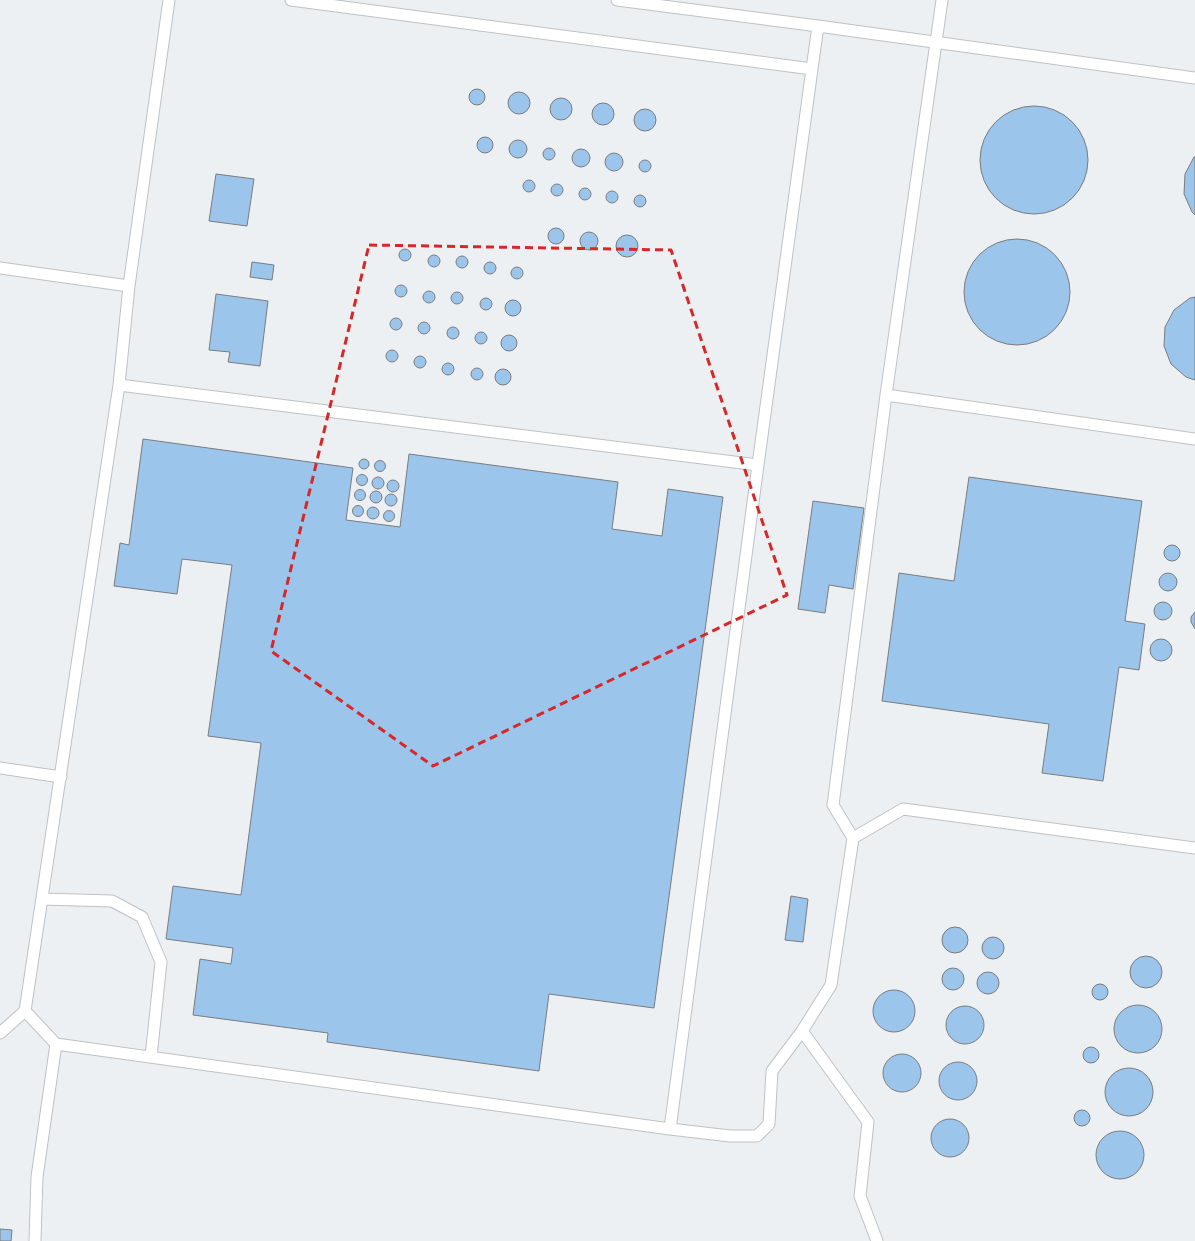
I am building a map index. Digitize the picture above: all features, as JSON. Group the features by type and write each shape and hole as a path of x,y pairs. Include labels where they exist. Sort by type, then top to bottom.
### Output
{"lane":[{"path":"0,1033 25,1011 119,385 129,286 169,0"},
{"path":"291,0 812,70"},
{"path":"617,0 1195,78"},
{"path":"25,1011 56,1044 730,1136 757,1136 769,1124 772,1071 802,1031 831,985 853,838 833,805 886,395 942,0"},
{"path":"670,1129 818,26"},
{"path":"0,268 129,286"},
{"path":"119,385 758,465"},
{"path":"886,395 1195,439"},
{"path":"0,768 61,777"},
{"path":"853,838 903,809 1195,848"},
{"path":"42,899 112,901 142,917 162,962 151,1057"},
{"path":"802,1031 868,1122 860,1196 877,1241"},
{"path":"35,1241 37,1177 56,1044"}],"highlighted area":[{"path":"369,245 671,250 787,595 433,766 271,651"}],"building":[{"path":"474,89 480,89 485,94 483,103 480,105 474,105 469,100 469,94"},
{"path":"519,92 527,95 530,103 527,111 519,114 511,111 508,103 511,95"},
{"path":"561,98 569,101 572,109 569,117 561,120 553,117 550,109 553,101"},
{"path":"603,103 611,106 614,114 611,122 603,125 595,122 592,114 595,106"},
{"path":"1034,106 1044,107 1064,115 1072,122 1079,130 1087,150 1087,170 1079,190 1072,198 1064,205 1044,213 1034,214 1024,213 1004,205 996,198 989,190 981,170 980,160 981,150 989,130 996,122 1004,115 1024,107"},
{"path":"645,109 653,112 656,120 653,128 645,131 637,128 634,120 637,112"},
{"path":"485,137 491,139 493,145 491,151 485,153 479,151 477,145 479,139"},
{"path":"518,140 524,143 527,149 524,155 518,158 512,155 509,149 512,143"},
{"path":"549,148 553,150 555,154 553,158 549,160 545,158 543,154 545,150"},
{"path":"581,149 587,152 590,158 587,164 581,167 575,164 572,158 575,152"},
{"path":"614,153 620,156 623,162 620,168 614,171 608,168 605,162 608,156"},
{"path":"1194,157 1195,215 1192,212 1184,194 1185,174"},
{"path":"645,160 649,162 651,166 649,170 645,172 641,170 639,166 641,162"},
{"path":"216,174 254,179 247,226 209,221"},
{"path":"529,180 533,182 535,186 533,190 529,192 525,190 523,186 525,182"},
{"path":"555,184 559,184 563,190 559,196 555,196 551,192 551,188"},
{"path":"585,188 589,190 591,194 589,198 585,200 581,198 579,194 581,190"},
{"path":"610,191 614,191 618,197 614,203 610,203 606,199 606,195"},
{"path":"640,195 644,197 646,201 644,205 640,207 636,205 634,201 636,197"},
{"path":"553,228 559,228 564,233 562,242 559,244 553,244 548,239 548,233"},
{"path":"589,232 595,235 598,241 595,247 589,250 583,247 580,241 583,235"},
{"path":"627,235 635,238 638,246 635,254 627,257 619,254 616,246 619,238"},
{"path":"1017,239 1037,243 1055,254 1066,272 1070,292 1066,312 1055,330 1037,341 1017,345 997,341 979,330 968,312 964,292 968,272 979,254 997,243"},
{"path":"403,249 407,249 411,255 407,261 403,261 399,257 399,253"},
{"path":"432,255 436,255 440,261 436,267 432,267 428,263 428,259"},
{"path":"460,256 464,256 468,262 464,268 460,268 456,264 456,260"},
{"path":"252,262 274,265 272,280 250,277"},
{"path":"488,262 492,262 496,268 492,274 488,274 484,270 484,266"},
{"path":"515,267 519,267 523,273 519,279 515,279 511,275 511,271"},
{"path":"399,285 403,285 407,291 403,297 399,297 395,293 395,289"},
{"path":"431,291 434,292 434,302 427,303 424,302 423,295 424,292"},
{"path":"455,292 459,292 463,298 459,304 455,304 451,300 451,296"},
{"path":"216,294 268,301 260,366 228,362 230,352 209,350"},
{"path":"1195,297 1195,380 1186,377 1171,364 1164,346 1165,327 1174,310 1190,298"},
{"path":"488,298 491,299 491,309 484,310 481,309 480,302 481,299"},
{"path":"513,300 519,302 521,308 519,314 513,316 507,314 505,308 507,302"},
{"path":"394,318 398,318 402,324 398,330 394,330 390,326 390,322"},
{"path":"422,322 426,322 430,328 426,334 422,334 418,330 418,326"},
{"path":"451,327 455,327 459,333 455,339 451,339 447,335 447,331"},
{"path":"479,332 483,332 487,338 483,344 479,344 475,340 475,336"},
{"path":"509,335 515,337 517,343 515,349 509,351 503,349 501,343 503,337"},
{"path":"390,350 394,350 398,356 394,362 390,362 386,358 386,354"},
{"path":"418,356 422,356 426,362 422,368 418,368 414,364 414,360"},
{"path":"450,363 453,364 453,374 446,375 443,374 442,367 443,364"},
{"path":"479,368 482,369 482,379 475,380 472,379 471,372 472,369"},
{"path":"503,369 509,371 511,377 509,383 503,385 497,383 495,377 497,371"},
{"path":"143,439 353,468 346,520 400,527 409,454 618,482 612,529 662,536 668,489 723,497 654,1008 549,994 539,1071 327,1042 328,1033 193,1015 200,959 231,964 233,948 166,939 173,886 241,895 261,743 208,736 232,565 182,559 177,594 114,586 120,543 129,545"},
{"path":"364,459 369,464 364,469 359,464"},
{"path":"380,460 384,462 386,466 384,470 380,472 376,470 374,466 376,462"},
{"path":"362,474 366,476 368,480 366,484 362,486 358,484 356,480 358,476"},
{"path":"378,477 382,479 384,483 382,487 378,489 374,487 372,483 374,479"},
{"path":"969,477 1142,501 1125,621 1145,624 1139,670 1119,667 1103,781 1042,773 1049,724 882,701 899,573 954,581"},
{"path":"393,480 397,482 399,486 397,490 393,492 389,490 387,486 389,482"},
{"path":"360,489 364,491 366,495 364,499 360,501 356,499 354,495 356,491"},
{"path":"376,491 380,493 382,497 380,501 376,503 372,501 370,497 372,493"},
{"path":"391,494 395,496 397,500 395,504 391,506 387,504 385,500 387,496"},
{"path":"813,501 864,508 853,589 829,585 825,613 798,609"},
{"path":"358,505 362,507 364,511 362,515 358,517 354,515 352,511 354,507"},
{"path":"373,507 377,509 379,513 377,517 373,519 369,517 367,513 369,509"},
{"path":"389,510 393,512 395,516 393,520 389,522 385,520 383,516 385,512"},
{"path":"1169,545 1175,545 1180,550 1178,559 1175,561 1169,561 1164,556 1164,550"},
{"path":"1168,573 1174,576 1177,582 1174,588 1168,591 1162,588 1159,582 1162,576"},
{"path":"1163,602 1169,605 1172,611 1169,617 1163,620 1157,617 1154,611 1157,605"},
{"path":"1195,612 1195,629 1191,622 1191,617"},
{"path":"1161,639 1169,642 1172,650 1169,658 1161,661 1153,658 1150,650 1153,642"},
{"path":"791,896 808,899 803,942 785,940"},
{"path":"955,927 964,931 968,940 964,949 955,953 946,949 942,940 946,931"},
{"path":"993,937 1001,940 1004,948 1001,956 993,959 985,956 982,948 985,940"},
{"path":"1143,956 1149,956 1159,963 1162,972 1161,978 1155,985 1149,988 1143,988 1133,981 1130,975 1130,969 1137,959"},
{"path":"953,968 961,971 964,979 961,987 953,990 945,987 942,979 945,971"},
{"path":"988,972 996,975 999,983 996,991 988,994 980,991 977,983 980,975"},
{"path":"1100,984 1106,986 1108,992 1106,998 1100,1000 1094,998 1092,992 1094,986"},
{"path":"894,990 909,996 915,1011 909,1026 894,1032 879,1026 873,1011 879,996"},
{"path":"1133,1005 1143,1005 1155,1012 1162,1024 1162,1034 1155,1046 1143,1053 1133,1053 1125,1049 1118,1042 1114,1034 1114,1024 1118,1016 1125,1009"},
{"path":"961,1006 969,1006 981,1015 984,1025 981,1035 975,1041 969,1044 961,1044 949,1035 946,1029 946,1021 955,1009"},
{"path":"1088,1047 1094,1047 1099,1052 1097,1061 1094,1063 1088,1063 1083,1058 1083,1052"},
{"path":"902,1054 912,1057 918,1063 921,1073 918,1083 912,1089 902,1092 892,1089 886,1083 883,1073 886,1063 892,1057"},
{"path":"958,1062 968,1065 974,1071 977,1081 974,1091 968,1097 958,1100 948,1097 942,1091 939,1081 942,1071 948,1065"},
{"path":"1124,1068 1134,1068 1146,1075 1153,1087 1153,1097 1146,1109 1134,1116 1124,1116 1116,1112 1109,1105 1105,1097 1105,1087 1109,1079 1116,1072"},
{"path":"1079,1110 1085,1110 1090,1115 1088,1124 1085,1126 1079,1126 1074,1121 1074,1115"},
{"path":"950,1119 960,1122 966,1128 969,1138 966,1148 960,1154 950,1157 940,1154 934,1148 931,1138 934,1128 940,1122"},
{"path":"1115,1131 1125,1131 1137,1138 1144,1150 1144,1160 1137,1172 1125,1179 1115,1179 1107,1175 1100,1168 1096,1160 1096,1150 1100,1142 1107,1135"},
{"path":"0,1229 12,1230 11,1241 0,1241"}]}
